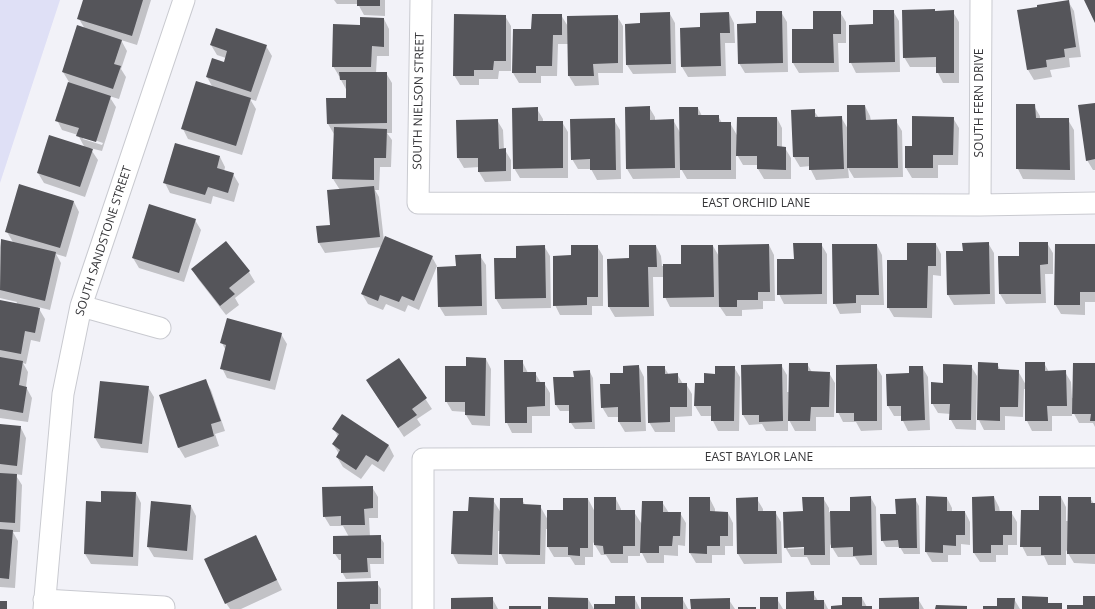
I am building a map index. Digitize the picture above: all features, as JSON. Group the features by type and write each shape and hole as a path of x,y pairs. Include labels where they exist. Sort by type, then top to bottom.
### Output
{"street":[{"name":"SOUTH SANDSTONE STREET","path":"44,604 63,394 82,306 184,0"},
{"name":"SOUTH NIELSON STREET","path":"418,203 421,0"},
{"name":"SOUTH FERN DRIVE","path":"980,205 981,0"},
{"name":"EAST ORCHID LANE","path":"418,203 980,205 1095,203"},
{"path":"82,306 160,328"},
{"name":"EAST BAYLOR LANE","path":"422,609 423,459 1095,457"},
{"path":"44,604 164,607"}],"shaded area":[{"path":"0,0 60,0 0,183"}],"building":[{"path":"83,0 143,0 132,36 77,19"},
{"path":"357,0 380,0 380,6 357,6"},
{"path":"1069,0 1076,47 1064,49 1065,57 1046,60 1047,67 1027,70 1017,10"},
{"path":"1084,0 1095,0 1095,23"},
{"path":"935,9 935,11 954,10 954,73 936,73 936,57 903,58 902,10"},
{"path":"873,10 894,10 895,62 849,63 849,25 873,24"},
{"path":"756,11 782,11 783,63 738,64 737,24 756,23"},
{"path":"813,11 841,11 841,34 833,34 834,63 792,63 792,29 813,29"},
{"path":"670,12 671,64 626,65 625,24 640,23 640,13"},
{"path":"729,12 730,33 720,33 721,66 681,67 680,28 700,27 700,13"},
{"path":"454,14 506,15 506,61 494,61 493,70 474,70 474,76 453,76"},
{"path":"532,14 562,14 562,35 553,35 552,66 536,66 536,73 512,73 513,29 531,29"},
{"path":"618,15 618,63 593,64 594,76 568,76 567,16"},
{"path":"360,17 384,18 384,47 372,46 371,67 332,67 333,24 360,25"},
{"path":"77,25 122,40 114,64 121,66 113,89 62,72"},
{"path":"216,28 267,45 251,92 206,77 212,58 224,62 227,51 210,45"},
{"path":"339,72 387,72 387,123 327,124 326,98 346,98 346,80 340,80"},
{"path":"196,81 251,98 236,146 181,129"},
{"path":"68,82 111,96 96,142 76,136 79,128 55,121"},
{"path":"1095,103 1095,159 1086,161 1078,105"},
{"path":"1016,104 1035,104 1036,118 1069,118 1070,170 1016,169"},
{"path":"847,105 865,105 866,120 897,119 898,168 847,168"},
{"path":"650,106 650,120 674,119 675,168 626,169 625,107"},
{"path":"538,107 538,121 563,121 563,168 513,169 512,108"},
{"path":"679,107 698,107 698,115 719,115 719,122 731,122 731,170 680,170"},
{"path":"815,109 815,117 842,116 844,169 809,170 809,157 793,157 791,110"},
{"path":"912,116 954,117 953,155 933,155 933,168 905,168 905,146 912,146"},
{"path":"737,117 777,117 777,146 786,147 786,170 757,169 757,156 736,156"},
{"path":"615,118 616,170 590,170 590,159 571,160 570,119"},
{"path":"498,119 499,149 506,148 506,171 478,172 478,158 457,158 456,120"},
{"path":"334,127 387,129 386,158 374,158 374,180 332,179"},
{"path":"49,135 93,149 80,187 37,173"},
{"path":"175,143 220,156 217,168 234,173 228,193 208,187 205,195 163,183"},
{"path":"19,184 74,201 60,248 5,232"},
{"path":"374,186 380,237 318,243 316,226 330,225 327,190"},
{"path":"149,204 196,219 179,273 132,258"},
{"path":"385,236 433,256 414,301 402,296 399,302 380,295 378,301 361,294"},
{"path":"1,239 56,252 45,301 0,290"},
{"path":"226,241 250,271 229,288 235,294 220,306 191,269"},
{"path":"989,242 990,294 947,295 946,251 963,251 962,243"},
{"path":"1019,242 1048,242 1048,264 1040,265 1041,294 999,294 998,256 1019,256"},
{"path":"793,243 822,243 822,294 777,295 777,259 794,259"},
{"path":"907,243 936,243 936,266 928,266 927,308 887,308 887,260 907,260"},
{"path":"769,244 770,292 758,292 758,300 737,300 737,307 719,307 718,245"},
{"path":"832,244 877,244 879,295 856,295 856,303 833,304"},
{"path":"1055,244 1095,244 1095,292 1080,292 1080,305 1054,305"},
{"path":"545,245 546,298 495,299 494,258 516,258 516,246"},
{"path":"571,245 598,245 598,297 587,297 587,305 553,306 553,256 571,255"},
{"path":"629,245 656,245 657,267 648,267 649,307 608,307 607,259 629,258"},
{"path":"681,245 713,245 714,297 663,298 663,264 681,264"},
{"path":"481,254 482,306 438,307 437,267 456,266 455,255"},
{"path":"0,300 40,308 35,333 25,331 21,354 0,350"},
{"path":"227,318 282,333 270,381 220,369 226,345 220,343"},
{"path":"0,357 23,361 19,385 27,387 23,413 0,409"},
{"path":"466,357 486,358 485,416 465,415 465,402 445,402 445,366 466,366"},
{"path":"399,358 427,398 412,409 417,415 398,428 366,380"},
{"path":"504,360 523,360 523,372 536,372 536,382 545,382 545,406 527,407 527,423 505,423"},
{"path":"978,362 998,363 998,369 1019,370 1018,407 1000,407 1000,421 977,420"},
{"path":"1025,362 1045,362 1045,371 1066,370 1067,406 1047,406 1048,421 1025,421"},
{"path":"789,363 808,363 808,371 830,372 829,407 811,407 810,421 788,421"},
{"path":"1073,363 1095,363 1095,421 1090,421 1091,414 1072,414"},
{"path":"782,364 783,421 759,422 759,415 742,415 741,365"},
{"path":"877,364 877,421 854,421 854,413 836,413 836,365"},
{"path":"943,364 972,365 971,420 949,420 950,404 931,404 931,382 943,383"},
{"path":"639,365 641,422 618,422 618,407 601,408 600,384 610,384 610,373 623,373 623,366"},
{"path":"647,366 665,366 665,374 678,373 678,383 687,383 687,407 670,407 670,422 648,423"},
{"path":"715,366 735,366 734,421 711,421 711,406 694,406 695,383 704,383 704,373 715,374"},
{"path":"909,366 923,366 925,420 901,421 901,406 887,406 886,374 909,373"},
{"path":"590,370 592,422 569,423 569,405 555,405 553,377 574,377 573,371"},
{"path":"206,379 221,421 211,424 214,436 178,448 159,395"},
{"path":"100,381 149,386 142,444 94,438"},
{"path":"342,414 389,445 378,462 366,455 356,470 336,457 340,450 332,444 339,434 332,429"},
{"path":"0,424 21,426 17,466 0,464"},
{"path":"0,473 17,474 15,523 0,522"},
{"path":"373,486 373,508 364,509 365,525 341,525 341,516 323,517 322,487"},
{"path":"101,491 136,492 133,557 84,554 86,501 101,502"},
{"path":"871,496 872,555 853,556 853,547 831,548 830,511 850,511 850,497"},
{"path":"926,496 947,497 947,511 965,511 965,535 956,535 956,546 943,545 943,553 925,552"},
{"path":"994,496 995,511 1012,511 1012,535 1003,535 1003,545 991,545 991,553 973,553 972,497"},
{"path":"1039,496 1061,496 1061,555 1041,555 1041,547 1020,547 1021,510 1039,510"},
{"path":"469,497 494,498 492,555 451,554 453,511 468,511"},
{"path":"594,497 616,497 616,510 635,510 635,546 623,546 623,554 604,554 603,546 594,545"},
{"path":"689,497 710,497 710,511 728,512 728,536 720,536 720,546 707,546 707,554 689,553"},
{"path":"758,497 758,511 776,511 777,554 737,554 736,498"},
{"path":"802,497 824,497 825,555 804,555 804,547 784,548 783,512 803,511"},
{"path":"1068,497 1091,497 1091,503 1095,503 1095,554 1067,554"},
{"path":"500,498 523,498 523,504 541,505 540,555 499,554"},
{"path":"563,498 588,498 588,548 580,548 580,556 568,555 568,547 547,547 547,510 563,510"},
{"path":"916,498 917,548 899,548 898,540 881,541 880,514 896,514 895,499"},
{"path":"151,501 191,505 187,551 147,547"},
{"path":"642,501 663,501 663,512 681,512 680,536 673,536 672,546 659,546 659,553 640,553"},
{"path":"0,529 13,530 9,579 0,578"},
{"path":"256,535 277,580 225,604 204,559"},
{"path":"381,535 381,558 367,558 368,572 341,573 341,554 333,554 333,536"},
{"path":"378,581 378,604 370,604 370,609 337,609 337,582"},
{"path":"814,591 814,600 824,600 824,609 786,609 786,592"},
{"path":"615,596 635,596 635,609 594,609 594,604 615,604"},
{"path":"1022,596 1048,597 1048,603 1062,603 1062,609 1022,609"},
{"path":"1083,596 1095,596 1095,609 1067,609 1067,605 1083,605"},
{"path":"493,597 493,609 451,609 451,598"},
{"path":"548,597 588,598 588,609 548,609"},
{"path":"641,597 683,597 683,609 641,609"},
{"path":"760,597 778,597 778,609 760,609"},
{"path":"842,597 862,597 862,606 872,606 872,609 831,609 831,606 842,605"},
{"path":"919,597 919,609 879,609 879,598"},
{"path":"730,598 730,609 691,609 690,599"},
{"path":"997,598 1015,598 1014,609 983,609 983,606 997,606"},
{"path":"0,601 7,601 7,609 0,609"},
{"path":"936,605 967,606 967,609 935,609"},
{"path":"509,606 541,606 541,609 509,609"},
{"path":"738,607 756,607 756,609 738,609"}]}
